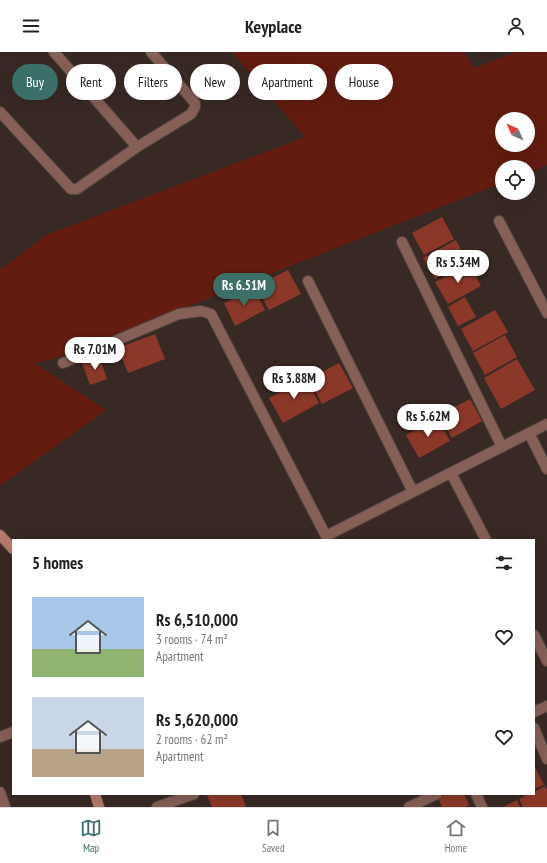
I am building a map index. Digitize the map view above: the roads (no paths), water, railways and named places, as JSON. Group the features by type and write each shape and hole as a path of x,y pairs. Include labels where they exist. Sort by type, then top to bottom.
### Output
{"street":[{"path":"54,52 137,147"},
{"path":"0,112 71,189 77,189 137,147 191,114 195,107 195,103 151,52"},
{"path":"499,220 547,313"},
{"path":"402,242 502,447"},
{"path":"308,281 413,492"},
{"path":"63,363 179,314 201,311 211,314 326,536 547,424"},
{"path":"528,433 547,469"},
{"path":"451,472 485,539"},
{"path":"0,535 12,548"},
{"path":"535,638 547,661"},
{"path":"535,712 547,706"},
{"path":"535,730 547,759"},
{"path":"0,737 12,732"},
{"path":"0,792 5,807"},
{"path":"95,795 99,807"},
{"path":"157,807 191,795"},
{"path":"409,807 435,795"},
{"path":"476,795 482,807"}]}
